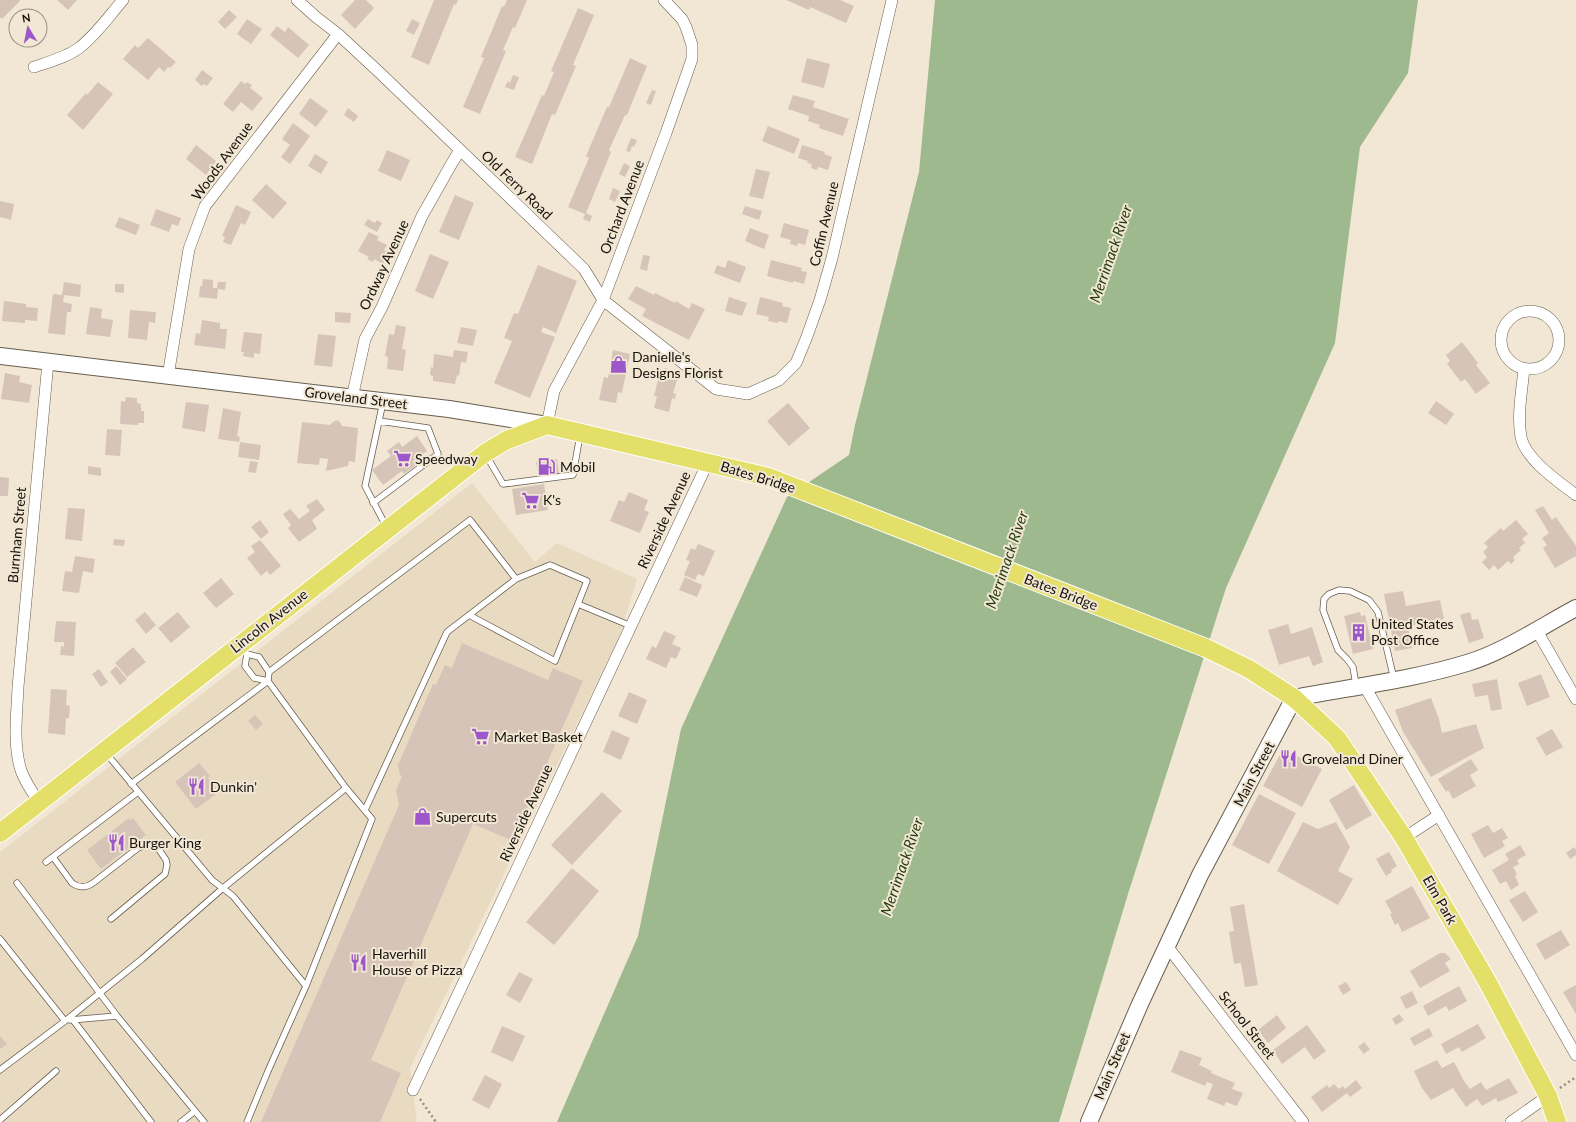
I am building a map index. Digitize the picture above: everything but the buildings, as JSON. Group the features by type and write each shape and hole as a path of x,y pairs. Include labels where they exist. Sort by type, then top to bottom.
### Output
{"main road":[{"name":"Groveland Street","path":"0,356 449,409 547,425 708,462"},
{"name":"Lincoln Avenue","path":"0,833 104,751 244,649 388,529 485,453 507,440 547,425"},
{"name":"Bates Bridge","path":"708,462 768,477 1206,648 1249,669 1294,698"},
{"path":"1294,698 1424,674 1468,663 1491,653 1576,608"},
{"name":"Elm Park","path":"1294,698 1337,738 1404,838 1487,981 1548,1096 1556,1122"},
{"name":"Main Street","path":"1089,1122 1119,1051 1200,875 1294,698"}],"street":[{"path":"34,67 61,57 79,48 89,39 123,0"},
{"name":"Old Ferry Road","path":"297,0 338,34 431,121 584,269 603,300 716,389"},
{"name":"Orchard Avenue","path":"547,425 554,391 603,300 666,133 692,59 692,45 686,27 682,19 664,0"},
{"name":"Coffin Avenue","path":"716,389 748,394 779,380 796,363 820,300 832,258 892,0"},
{"name":"Woods Avenue","path":"168,376 188,249 205,206 338,34"},
{"name":"Ordway Avenue","path":"352,398 364,339 382,307 422,216 460,150"},
{"path":"1525,312 1539,312 1552,320 1556,326 1559,341 1558,348 1555,355 1545,365 1531,369 1524,369 1511,362 1503,351 1501,336 1511,318 1525,312"},
{"name":"Burnham Street","path":"39,802 31,790 20,767 16,739 18,687 48,362"},
{"path":"1524,369 1520,406 1521,438 1531,456 1576,495"},
{"name":"Riverside Avenue","path":"413,1090 708,462"},
{"path":"1536,629 1576,699"},
{"path":"1360,686 1439,815 1576,1055"},
{"path":"1404,838 1439,815"},
{"name":"School Street","path":"1167,946 1303,1122"},
{"path":"1511,1122 1548,1096"}],"lane":[{"path":"383,402 364,486 388,529"},
{"path":"373,502 438,454 428,428 378,421"},
{"path":"485,453 503,484 573,475 580,433"},
{"path":"268,672 470,520 516,579"},
{"path":"365,810 447,632 469,615 516,579 550,564 587,582 555,661 469,615"},
{"path":"1360,686 1353,667 1348,659 1338,650 1323,610 1324,599 1329,594 1339,590 1350,591 1368,600 1378,612 1394,679"},
{"path":"578,604 630,626"},
{"path":"244,649 259,657 268,672 268,681 346,788 372,819 306,986 271,1063 247,1122"},
{"path":"244,649 245,666 254,678 268,681"},
{"path":"131,784 268,681"},
{"path":"104,751 212,880 233,896 306,986"},
{"path":"0,1070 65,1021 142,959 223,888 346,788"},
{"path":"46,862 138,792"},
{"path":"53,857 72,883 76,886 85,887 93,883 138,848 146,845 151,845 158,848 166,860 167,865 165,874 111,919"},
{"path":"16,883 118,1016 204,1122"},
{"path":"0,939 65,1021"},
{"path":"65,1021 118,1016"},
{"path":"73,1020 151,1122"},
{"path":"0,1120 56,1071"},
{"path":"181,1122 195,1111"}],"path":[{"path":"413,1090 436,1122"}],"shaded area":[{"path":"472,483 535,562 557,543 637,579 620,635 410,1068 417,1122 0,1122 0,852"}],"water":[{"name":"Merrimack River","path":"935,0 1418,0 1408,73 1360,147 1335,343 1226,588 1128,894 1059,1122 557,1122 638,936 681,729 787,497 849,455 855,425 919,172"}],"place":[{"name":"Danielle's Designs Florist","path":"619,365"},
{"name":"Speedway","path":"402,459"},
{"name":"Mobil","path":"547,467"},
{"name":"K's","path":"530,500"},
{"name":"United States Post Office","path":"1358,632"},
{"name":"Market Basket","path":"481,737"},
{"name":"Groveland Diner","path":"1289,759"},
{"name":"Dunkin'","path":"197,787"},
{"name":"Supercuts","path":"423,817"},
{"name":"Burger King","path":"116,843"},
{"name":"Haverhill House of Pizza","path":"359,962"}]}
